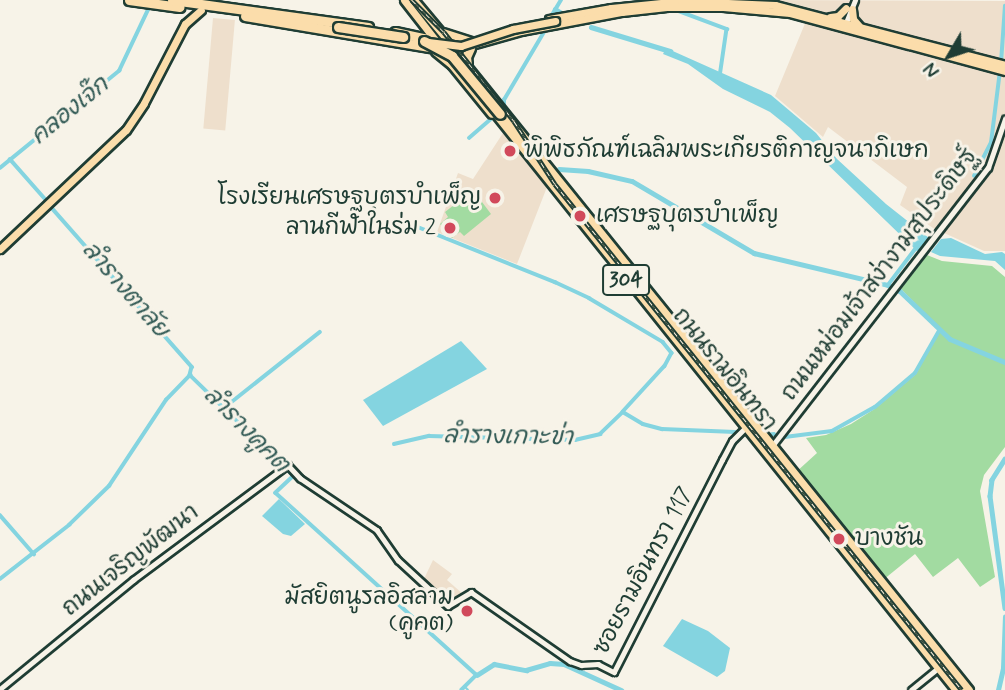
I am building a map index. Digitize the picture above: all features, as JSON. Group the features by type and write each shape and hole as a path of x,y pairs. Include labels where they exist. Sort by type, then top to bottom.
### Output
{"highway":[{"path":"129,0 290,17 396,37"},
{"path":"176,3 201,10 424,41 452,55 499,117 538,156"},
{"path":"290,17 449,47"},
{"path":"467,65 466,57 470,44"},
{"name":"ถนนรามอินทรา","path":"449,47 467,65 499,117 746,428 968,690"},
{"name":"ถนนรามอินทรา","path":"449,47 772,446 813,504 957,690"}],"main road":[{"path":"404,0 421,21 424,41"},
{"path":"414,0 449,47 470,44 553,21 671,4 773,10 842,25 1002,67"},
{"path":"0,249 126,130 144,103 185,24 186,15 176,3"},
{"path":"424,41 461,46 513,29 622,7 671,4 775,5 1002,67"},
{"path":"826,17 838,16 849,5 853,19 862,28"},
{"path":"185,24 201,10"},
{"path":"421,21 424,41"},
{"path":"507,32 539,28 553,21"},
{"path":"436,27 470,44"}],"street":[{"path":"842,25 849,5 855,0"},
{"name":"ถนนหม่อมเจ้าสง่างามสุประดิษฐ์","path":"772,446 989,168 1005,119"},
{"name":"ซอยรามอินทรา 117","path":"285,467 377,530 398,560 447,605 452,606 471,592 570,661 581,665 598,664 614,672 722,460 735,437 746,428"},
{"name":"ถนนเจริญพัฒนา","path":"0,689 133,580 285,467"},
{"path":"911,690 939,667"}],"shaded area":[{"path":"762,0 1005,1 1005,251 984,251 933,228 900,205 907,187 828,127 823,137 775,96 811,9"},
{"path":"213,18 235,20 225,130 203,129"},
{"name":"โรงเรียนเศรษฐบุตรบำเพ็ญ","path":"503,133 547,187 517,264 437,232 458,173 473,179"},
{"path":"433,560 452,574 447,580 463,594 451,604 423,581"}],"green space":[{"path":"473,190 491,214 464,236 460,232 452,238 440,224 448,217 445,212"},
{"path":"927,255 942,261 992,266 1005,277 1005,447 984,475 980,491 995,577 980,587 958,558 933,577 915,554 883,580 795,473 817,453 806,438 826,435 851,424 876,408 916,374 941,329 901,289"}],"water":[{"path":"666,48 771,95 816,133 837,159 886,204 929,238 918,252 790,128 770,112 723,89 688,64 663,54"},
{"path":"951,238 985,254 1002,252 1005,254 1005,270 995,261 940,256 931,252 941,239"},
{"path":"461,341 487,369 383,426 363,400"},
{"path":"279,499 305,524 291,536 283,534 262,516"},
{"path":"682,619 708,631 730,648 725,671 717,677 663,646"}],"waterway":[{"path":"549,20 561,0"},
{"path":"1001,63 1005,6"},
{"path":"555,9 560,12"},
{"path":"673,9 727,29 720,77"},
{"name":"คลองเจ๊ก","path":"0,168 119,71 148,10"},
{"path":"504,107 504,100 547,27"},
{"path":"591,27 670,51"},
{"path":"974,176 991,143 1000,71"},
{"path":"469,138 492,118"},
{"name":"ลำรางตาลัย","path":"10,159 47,201"},
{"path":"559,169 588,171 632,181 754,253 888,285 900,291 950,339 1005,362"},
{"name":"ลำรางตาลัย","path":"52,208 192,367 190,375"},
{"path":"418,227 555,282 589,298 663,342 672,353 665,366 623,412"},
{"path":"888,285 916,248"},
{"name":"ลำรางเกาะข่า","path":"785,437 832,431 875,407 915,373 939,331"},
{"path":"224,408 320,332"},
{"name":"ลำรางคูคต","path":"0,579 69,525 109,486 166,400 190,375 294,476 276,493 477,675 462,690"},
{"name":"ลำรางเกาะข่า","path":"394,444 429,436 575,440 600,434 623,412 643,424 662,429 735,432"},
{"name":"ลำรางเกาะข่า","path":"766,435 774,434"},
{"path":"1005,459 992,480 990,496 1005,608"},
{"path":"0,515 34,554"},
{"path":"998,690 1003,668 1005,617"},
{"path":"477,675 494,664 526,670 550,663 564,664 621,690"},
{"path":"465,687 468,690"}],"railway":[{"path":"412,0 444,32 514,121 555,184 962,690"}],"place":[{"name":"พิพิธภัณฑ์เฉลิมพระเกียรติกาญจนาภิเษก","path":"510,151"},
{"name":"โรงเรียนเศรษฐบุตรบำเพ็ญ","path":"495,198"},
{"name":"เศรษฐบุตรบำเพ็ญ","path":"580,216"},
{"name":"ลานกีฬาในร่ม 2","path":"450,228"},
{"name":"บางชัน","path":"839,539"},
{"name":"มัสยิตนูรลอิสลาม (คูคต)","path":"467,611"}]}
